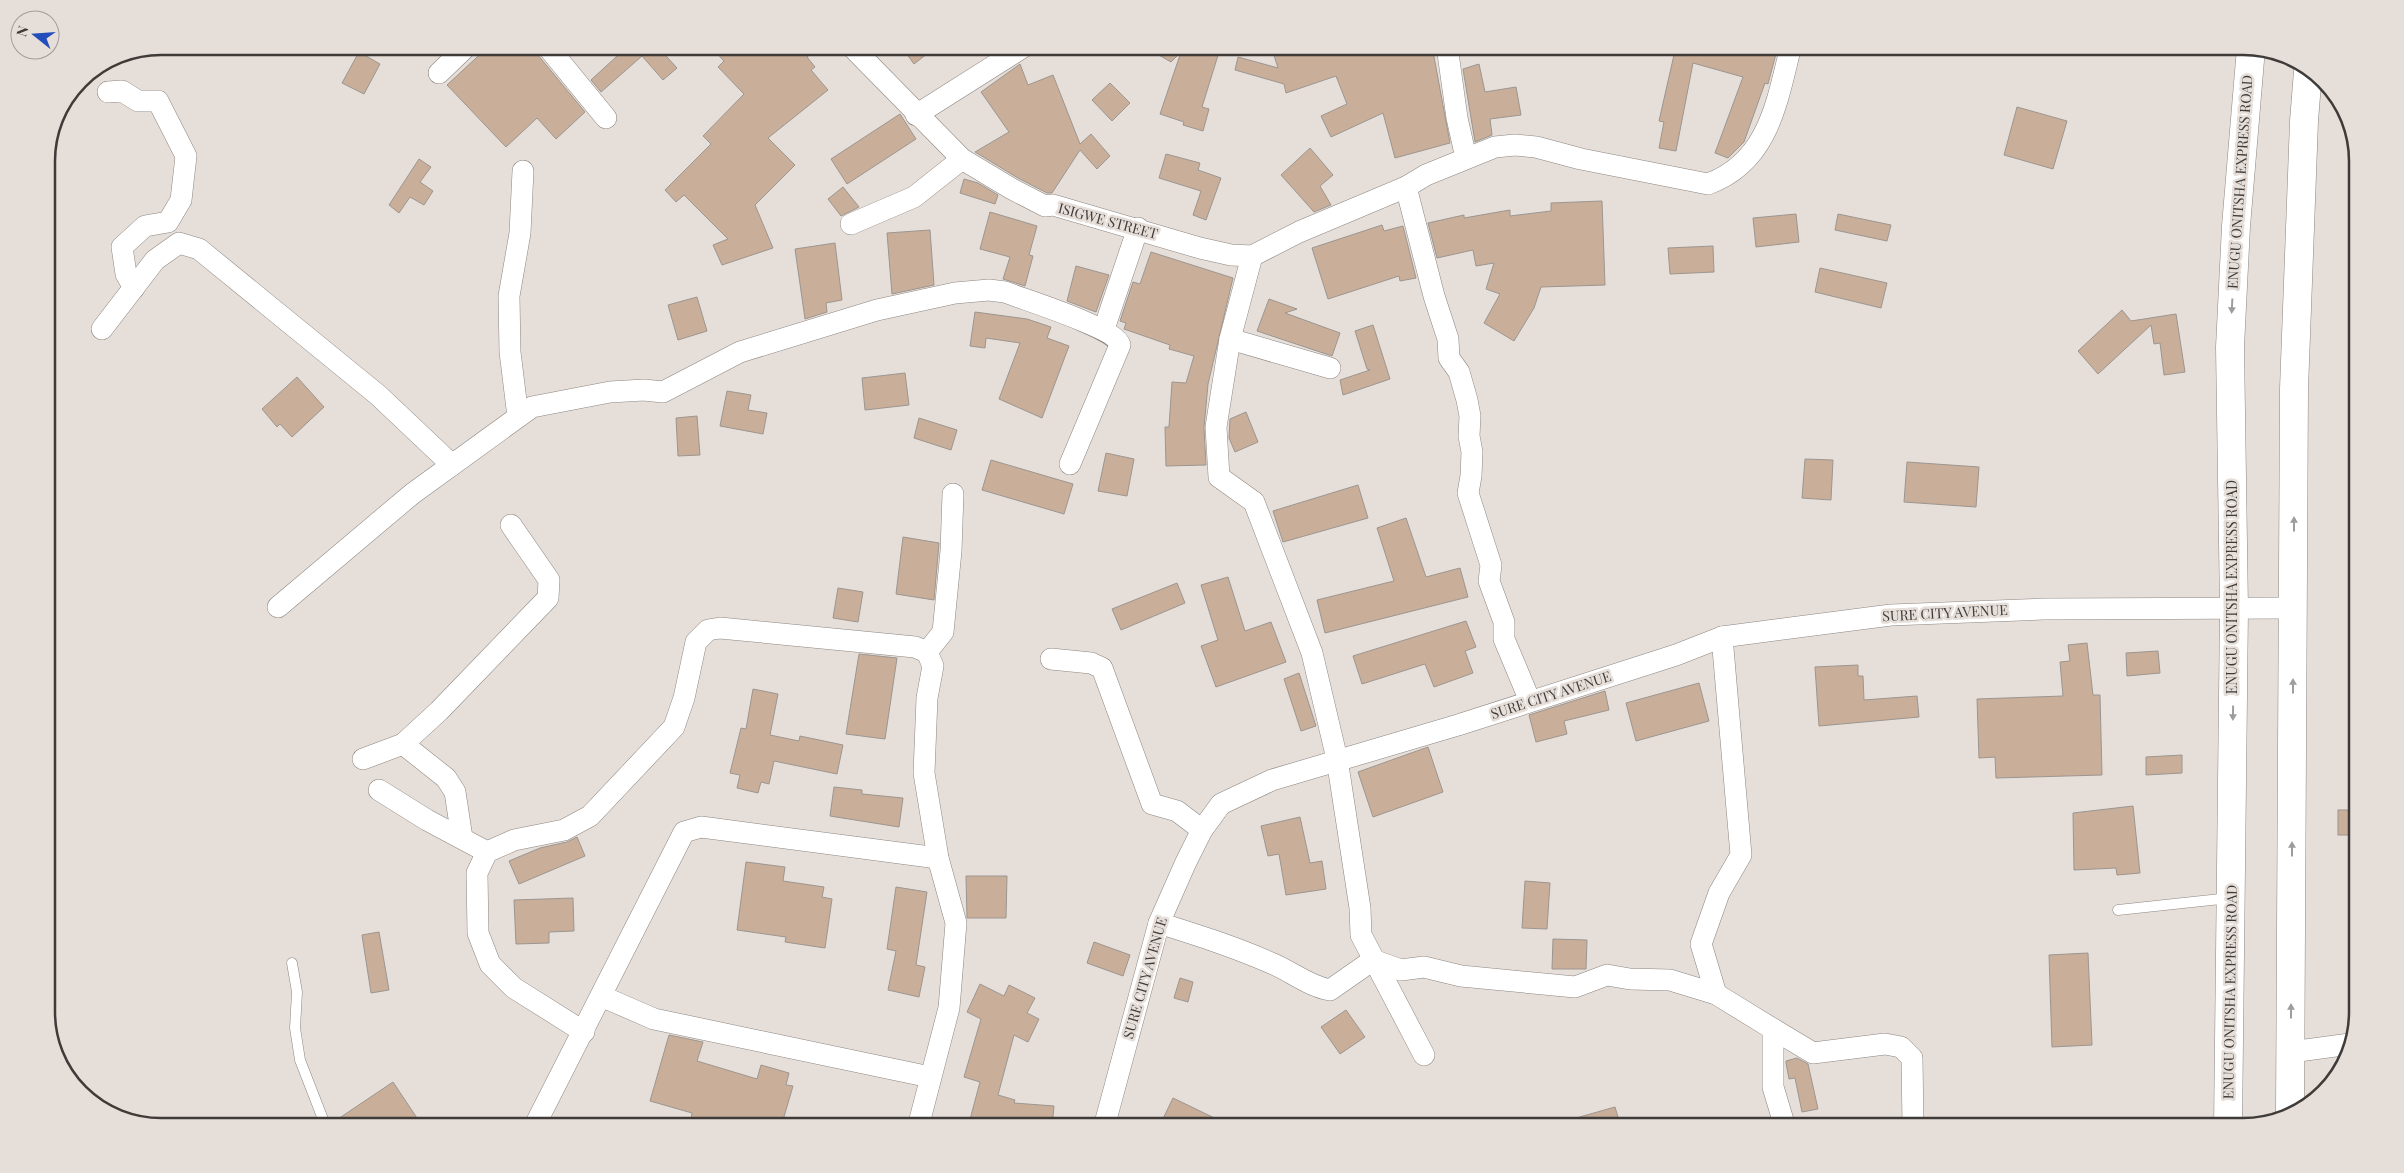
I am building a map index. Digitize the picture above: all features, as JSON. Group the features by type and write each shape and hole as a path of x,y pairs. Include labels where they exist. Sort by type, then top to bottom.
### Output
{"highway":[{"name":"ENUGU ONITSHA EXPRESS ROAD","path":"2228,1118 2234,609 2230,347 2236,226 2249,55"},
{"path":"2290,1107 2295,360 2302,149 2307,77"}],"street":[{"path":"440,73 457,55"},
{"path":"554,55 606,118"},
{"name":"ISIGWE STREET","path":"859,55 916,115 962,159 1045,206 1053,205 1138,228 1200,248 1231,255 1252,256"},
{"path":"916,115 1011,55"},
{"path":"1448,55 1457,118 1466,158"},
{"path":"1424,1055 1361,935 1358,899 1337,759 1312,653 1254,502 1218,477 1216,427 1230,339 1252,256 1299,232 1406,187 1426,175 1495,147 1515,145 1536,147 1581,159 1708,184 1726,177 1744,163 1762,137 1777,104 1789,55"},
{"path":"108,92 122,91 138,101 158,100 186,156 182,200 168,222 145,226 122,247 126,274 134,288"},
{"path":"851,224 914,197 962,159"},
{"path":"518,417 510,352 509,296 520,234 523,171"},
{"path":"1406,187 1434,296 1448,338 1449,358 1458,372 1467,400 1472,452 1468,493 1491,565 1489,581 1504,622 1504,639 1530,702"},
{"path":"1104,329 1138,228"},
{"path":"102,328 155,260 179,243 199,249 378,395 452,465"},
{"path":"278,608 412,494 532,407 610,392 644,390 663,392 740,352 877,310 956,294 989,290 1005,292 1104,329 1117,337 1120,345 1070,464"},
{"path":"1230,339 1330,368"},
{"path":"927,652 943,632 951,551 953,494"},
{"path":"363,759 403,744 439,711 548,598 549,580 511,525"},
{"name":"SURE CITY AVENUE","path":"1106,1118 1159,923 1202,830 1221,804 1272,780 1337,759 1390,746 1530,702 1676,655 1722,637 1891,615 2044,609 2293,608"},
{"path":"584,1032 514,988 490,964 478,932 476,899 477,873 487,852 514,840 564,830 590,816 674,727 684,698 696,642 708,630 720,628 915,647 927,652 933,666 927,698 924,773 938,858 956,923 949,1008 920,1118"},
{"path":"1716,994 1701,944 1719,893 1741,855 1722,637"},
{"path":"1051,658 1092,663 1102,668 1152,804 1177,812 1202,830"},
{"path":"403,744 446,778 455,792 462,838"},
{"path":"379,790 487,852"},
{"path":"539,1118 684,832 701,827 938,858"},
{"path":"1159,923 1241,950 1274,964 1318,988 1330,990 1373,960"},
{"path":"1373,960 1401,970 1424,967 1461,976 1574,987 1607,975 1630,979 1670,980 1716,994 1814,1053 1886,1044 1901,1047 1912,1058 1913,1118"},
{"path":"601,996 654,1019 930,1077"},
{"path":"1772,1029 1773,1087 1782,1118"},
{"path":"2291,1052 2343,1045"}],"lane":[{"path":"2118,910 2231,898"},
{"path":"292,963 297,992 295,1028 300,1060 323,1118"}],"building":[{"path":"357,55 364,55 380,64 364,94 342,83"},
{"path":"479,55 538,55 585,112 556,139 537,118 506,147 447,85"},
{"path":"618,55 665,55 677,68 663,80 642,56 601,92 591,80"},
{"path":"718,55 810,55 807,57 815,67 811,70 828,90 768,138 795,165 755,205 773,248 722,265 713,245 728,239 684,195 676,202 665,190 711,144 703,136 744,94 718,67 724,61"},
{"path":"908,55 926,55 914,64"},
{"path":"1159,55 1178,55 1171,62"},
{"path":"1180,55 1218,55 1202,107 1209,109 1203,131 1183,125 1184,122 1160,114"},
{"path":"1274,55 1434,55 1450,143 1395,158 1383,113 1331,137 1321,116 1347,104 1336,76 1286,93 1284,84 1235,70 1238,57 1278,68"},
{"path":"1674,55 1776,55 1768,84 1765,83 1744,142 1728,158 1715,153 1743,77 1693,63 1676,151 1659,148 1664,122 1659,121"},
{"path":"1020,64 1028,85 1053,75 1080,144 1091,134 1110,156 1097,169 1080,150 1052,193 1047,193 1018,178 975,152 1009,132 981,92"},
{"path":"1479,64 1485,92 1516,87 1521,115 1490,119 1492,135 1475,142 1463,69"},
{"path":"1110,83 1130,103 1112,121 1092,100"},
{"path":"2017,107 2067,121 2053,169 2004,155"},
{"path":"900,114 916,139 847,184 831,159"},
{"path":"1310,148 1333,175 1320,186 1331,205 1314,212 1281,175"},
{"path":"1166,154 1200,163 1198,170 1221,178 1206,220 1193,215 1201,191 1159,178"},
{"path":"419,159 431,167 420,182 433,191 424,205 410,197 399,213 389,205"},
{"path":"964,179 978,183 998,195 995,204 960,193"},
{"path":"843,187 859,207 841,216 828,199"},
{"path":"1602,201 1605,285 1541,287 1534,308 1514,341 1484,323 1500,294 1486,289 1494,263 1476,266 1473,250 1437,258 1428,223 1464,215 1464,218 1510,210 1510,216 1551,211 1551,203"},
{"path":"990,212 1037,226 1029,255 1033,256 1025,286 1003,279 1010,257 980,249"},
{"path":"1796,214 1799,242 1756,247 1753,218"},
{"path":"1838,214 1891,225 1887,241 1835,230"},
{"path":"1382,225 1384,231 1403,226 1416,278 1400,281 1399,276 1328,299 1312,248"},
{"path":"930,230 934,285 892,294 887,233"},
{"path":"835,243 842,300 826,303 827,312 805,319 795,249"},
{"path":"1713,246 1714,272 1670,274 1668,248"},
{"path":"1151,252 1233,278 1208,384 1204,428 1206,465 1166,466 1165,427 1169,427 1172,382 1186,383 1194,356 1169,349 1170,345 1124,329 1126,323 1120,321 1133,282 1140,284"},
{"path":"1076,266 1109,275 1096,312 1067,301"},
{"path":"1820,268 1887,283 1881,308 1815,292"},
{"path":"697,297 707,331 678,340 668,305"},
{"path":"1269,299 1297,309 1285,313 1340,333 1332,356 1257,331"},
{"path":"2122,310 2131,321 2176,314 2185,372 2164,375 2160,343 2154,344 2151,325 2098,374 2078,351"},
{"path":"975,312 1027,319 1051,327 1047,338 1069,346 1042,418 999,399 1020,343 986,338 985,348 970,346"},
{"path":"1373,325 1390,379 1343,395 1340,380 1370,370 1367,369 1355,331"},
{"path":"905,373 909,405 865,410 862,378"},
{"path":"297,377 324,407 292,437 280,424 277,427 262,409"},
{"path":"727,391 751,395 748,410 767,413 763,434 720,426"},
{"path":"1246,412 1258,442 1235,452 1229,438 1230,419"},
{"path":"697,416 700,455 678,456 676,418"},
{"path":"919,418 957,430 951,450 914,438"},
{"path":"1106,453 1134,459 1127,496 1098,491"},
{"path":"1805,459 1833,460 1831,500 1802,498"},
{"path":"991,460 1073,484 1064,514 982,490"},
{"path":"1907,462 1979,467 1976,507 1904,502"},
{"path":"1358,485 1368,518 1283,542 1273,511"},
{"path":"1406,518 1426,577 1460,568 1468,597 1325,633 1317,600 1394,581 1377,528"},
{"path":"903,537 939,543 934,600 896,594"},
{"path":"1228,577 1245,631 1271,622 1286,662 1216,687 1201,646 1218,640 1201,585"},
{"path":"1177,583 1185,603 1121,630 1112,609"},
{"path":"838,588 863,592 858,622 833,618"},
{"path":"1466,621 1476,647 1465,651 1473,673 1434,687 1425,664 1362,684 1353,656"},
{"path":"2087,643 2093,695 2100,695 2102,775 1996,778 1995,757 1979,758 1977,699 2063,696 2060,662 2070,661 2068,645"},
{"path":"2158,651 2160,673 2127,676 2126,653"},
{"path":"859,654 897,658 885,739 846,734"},
{"path":"1858,665 1858,676 1863,676 1864,700 1917,696 1919,717 1819,726 1815,667"},
{"path":"1299,673 1316,726 1301,731 1284,679"},
{"path":"1699,683 1709,721 1636,741 1626,703"},
{"path":"753,689 778,694 770,735 799,741 800,736 843,745 837,774 774,761 769,784 761,782 758,793 737,788 740,775 730,773 741,728 746,729"},
{"path":"1605,691 1609,710 1564,721 1567,734 1536,742 1529,715"},
{"path":"1428,747 1443,792 1373,817 1358,772"},
{"path":"2182,755 2182,773 2146,775 2146,757"},
{"path":"834,787 862,790 862,794 903,798 899,827 830,816"},
{"path":"2133,806 2140,873 2117,875 2116,868 2074,870 2073,813"},
{"path":"2338,810 2349,810 2349,835 2338,835"},
{"path":"1300,817 1310,863 1322,861 1326,889 1286,895 1279,854 1268,856 1261,826"},
{"path":"577,837 585,856 519,884 509,861 540,848 567,842"},
{"path":"746,862 785,867 783,881 824,887 822,897 832,899 825,948 785,942 786,937 737,930"},
{"path":"966,876 1007,876 1006,918 967,918"},
{"path":"1525,881 1550,883 1547,929 1522,928"},
{"path":"896,887 927,892 916,965 925,967 919,997 888,990 896,951 887,949"},
{"path":"573,898 574,931 549,932 549,943 516,944 514,900"},
{"path":"379,932 389,990 371,993 362,935"},
{"path":"1553,939 1587,940 1586,969 1552,969"},
{"path":"1094,942 1130,955 1123,976 1087,963"},
{"path":"2088,953 2092,1045 2052,1047 2049,955"},
{"path":"1180,978 1193,982 1188,1002 1174,998"},
{"path":"980,984 1004,996 1009,985 1035,998 1027,1013 1039,1019 1028,1042 1014,1035 998,1095 1015,1100 1014,1103 1054,1106 1053,1118 970,1118 980,1082 964,1077 981,1019 967,1012"},
{"path":"1346,1010 1365,1037 1340,1054 1321,1027"},
{"path":"669,1035 703,1042 697,1061 757,1079 761,1065 789,1073 786,1085 793,1086 784,1118 691,1118 692,1113 650,1101"},
{"path":"1797,1058 1808,1064 1818,1109 1802,1112 1795,1078 1789,1079 1786,1063 1786,1061"},
{"path":"393,1082 417,1118 339,1118"},
{"path":"1173,1098 1214,1118 1163,1118"},
{"path":"1615,1107 1618,1118 1576,1118"}]}
